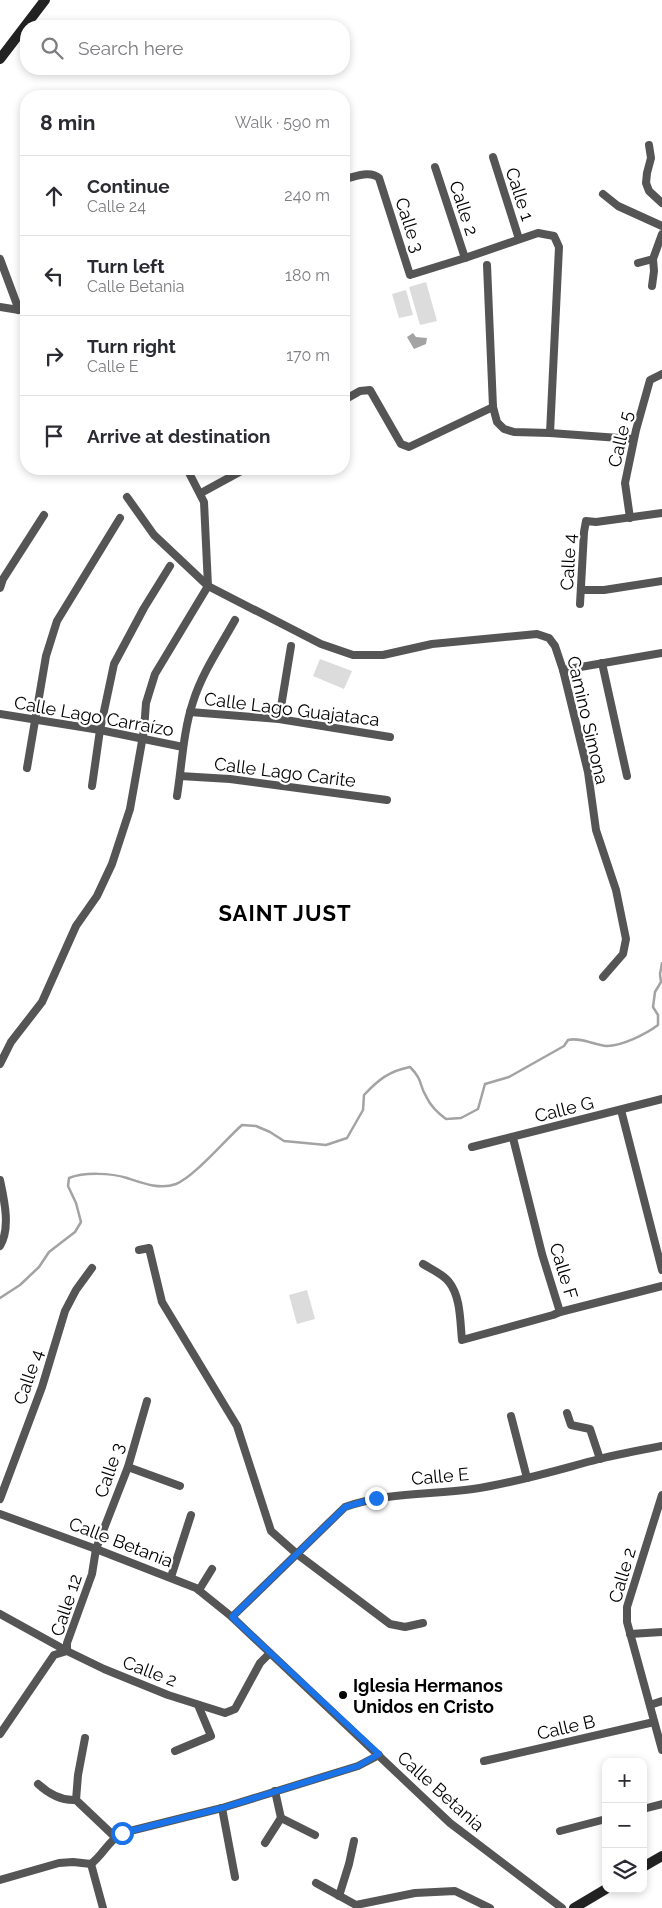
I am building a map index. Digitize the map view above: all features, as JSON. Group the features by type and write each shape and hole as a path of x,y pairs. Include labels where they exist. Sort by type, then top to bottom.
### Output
{"street":[{"path":"30,20 45,0"},
{"path":"0,59 20,33"},
{"path":"649,146 651,158 646,183 649,191 662,202"},
{"name":"Calle 1","path":"493,157 519,239"},
{"name":"Calle 2","path":"435,167 465,258"},
{"name":"Calle 3","path":"350,179 370,174 376,175 379,178 410,275 538,233 554,236 559,247 550,433"},
{"path":"603,194 618,206 662,226"},
{"path":"652,286 653,259 662,234"},
{"path":"0,259 20,304"},
{"path":"638,263 653,259"},
{"path":"487,265 493,407 496,422 504,430 514,432 634,440"},
{"path":"0,307 20,308"},
{"name":"Calle 5","path":"630,518 626,483 634,440 650,380 662,374"},
{"path":"350,397 360,391 370,390 401,444 409,447 493,407"},
{"path":"0,1064 11,1042 42,1002 76,926 98,896 112,864 130,809 143,739 146,703 155,674 208,586 206,510 201,493 190,475"},
{"path":"201,493 234,475"},
{"name":"Camino Simona","path":"127,497 154,535 208,586 321,644 353,655 384,656 432,644 538,634 549,638 555,646 563,670 588,772 596,830 616,890 626,939 623,954 603,977"},
{"path":"0,588 3,579 44,514"},
{"path":"630,518 662,514"},
{"path":"27,768 46,656 57,621 120,518"},
{"name":"Calle 4","path":"580,604 586,521 596,522 630,518"},
{"path":"92,786 100,730 114,664 144,608 170,566"},
{"path":"582,590 604,590 662,581"},
{"path":"177,796 190,712 203,676 235,620"},
{"path":"280,719 291,646"},
{"path":"563,670 662,653"},
{"path":"602,663 627,776"},
{"name":"Calle Lago Guajataca","path":"190,712 280,719 390,737"},
{"name":"Calle Lago Carraízo","path":"0,714 100,730 184,747"},
{"name":"Calle Lago Carite","path":"180,776 230,779 387,800"},
{"name":"Calle G","path":"472,1147 662,1099"},
{"path":"621,1110 662,1270"},
{"name":"Calle F","path":"513,1138 542,1254 560,1312 662,1286"},
{"path":"0,1180 6,1211 3,1241 0,1246"},
{"path":"139,1250 149,1248 162,1302 237,1426 271,1532 297,1554 390,1624 405,1627 423,1623"},
{"path":"423,1264 450,1282 458,1302 462,1340 560,1312"},
{"name":"Calle 4","path":"0,1499 42,1387 65,1311 76,1290 92,1268"},
{"name":"Calle 3","path":"96,1549 128,1467 147,1401"},
{"path":"566,1413 571,1425 590,1429 600,1459"},
{"path":"511,1416 527,1478"},
{"name":"Calle E","path":"232,1617 345,1507 360,1501 397,1494 472,1489 662,1446"},
{"path":"128,1467 180,1486"},
{"name":"Calle 2","path":"662,1496 627,1608 627,1622 662,1750"},
{"name":"Calle Betania","path":"0,1514 171,1577 199,1590 232,1617 450,1823 562,1908"},
{"path":"171,1577 191,1515"},
{"name":"Calle 12","path":"0,1734 54,1655 68,1652 67,1643 92,1574 96,1549"},
{"path":"199,1590 212,1569"},
{"name":"Calle 2","path":"0,1614 68,1652 104,1669 168,1695 226,1713 235,1709 260,1663 270,1653"},
{"path":"630,1634 662,1632"},
{"path":"650,1705 662,1701"},
{"path":"175,1751 211,1736 198,1704"},
{"name":"Calle B","path":"484,1761 654,1722"},
{"path":"76,1800 78,1775 85,1738"},
{"path":"0,1880 59,1864 73,1862 91,1864 97,1860 116,1837 134,1829 222,1808 358,1766 379,1754"},
{"path":"38,1784 67,1801 76,1800 116,1837"},
{"path":"266,1843 281,1818 275,1791"},
{"path":"647,1808 662,1804"},
{"path":"222,1808 235,1877"},
{"path":"281,1818 315,1835"},
{"path":"560,1831 602,1820"},
{"path":"339,1896 354,1841"},
{"path":"647,1865 662,1856"},
{"path":"91,1864 103,1908"},
{"path":"316,1883 356,1905 415,1893 455,1891 490,1908"},
{"path":"574,1908 602,1891"}],"shaded area":[{"path":"426,282 437,321 420,325 409,287"},
{"path":"406,290 413,315 399,318 392,294"},
{"path":"413,333 416,337 427,338 426,344 414,349 407,337"},
{"path":"320,659 352,671 344,689 313,676"},
{"path":"307,1290 315,1319 297,1324 289,1295"}],"waterway":[{"path":"0,1298 20,1285 39,1267 49,1252 75,1232 81,1222 76,1203 68,1186 69,1178 90,1174 106,1174 121,1176 145,1184 170,1186 192,1174 242,1125 256,1126 284,1141 326,1145 347,1138 363,1110 364,1095 374,1085 384,1077 410,1067 419,1079 424,1093 435,1110 446,1119 461,1118 478,1109 485,1084 509,1077 564,1046 568,1040 573,1039 607,1046 620,1044 634,1039 658,1025 658,1015 653,1007 655,992 661,982 662,963"}],"place":[{"name":"Iglesia Hermanos Unidos en Cristo","path":"343,1695"}],"district":[{"name":"SAINT JUST","path":"285,913"}],"route":[{"path":"122,1833 222,1808 358,1766 379,1754 232,1617 345,1507 360,1501 376,1498"}]}
